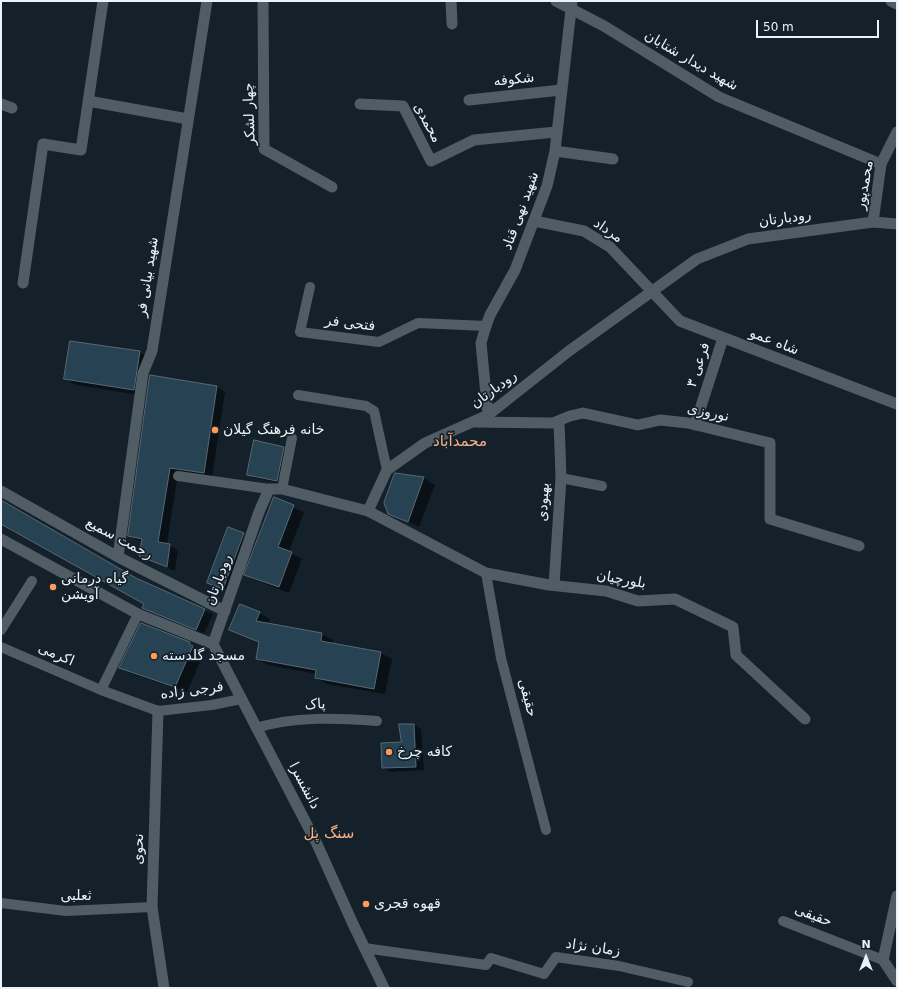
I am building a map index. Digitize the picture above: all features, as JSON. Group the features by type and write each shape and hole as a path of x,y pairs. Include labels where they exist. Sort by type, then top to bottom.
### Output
{"street":[{"path":"23,283 43,144 81,150 102,1"},
{"name":"شهید بیانی فر","path":"118,557 144,373 152,351 207,1"},
{"name":"چهار لشکر","path":"263,1 264,149 332,187"},
{"path":"451,1 452,24"},
{"name":"شهید دیدار شتابان","path":"556,1 571,5 719,97 881,164"},
{"path":"891,1 897,4"},
{"name":"شهید نهی قناد","path":"488,415 481,343 490,315 515,270 547,186 555,151 571,5"},
{"name":"شکوفه","path":"470,100 561,90"},
{"path":"88,101 188,119"},
{"path":"1,104 12,108"},
{"name":"محمدی","path":"360,104 403,106 431,161 474,140 556,132"},
{"name":"محمدپور","path":"873,222 881,164 897,132"},
{"path":"555,151 613,158"},
{"name":"مرداد","path":"534,221 584,231 610,247 652,290"},
{"name":"رودبارتان","path":"368,511 387,470 425,443 488,415 569,351 697,259 748,239 873,222 897,224"},
{"name":"شاه عمو","path":"652,290 680,321 897,404"},
{"name":"فرعی ۳","path":"695,425 723,338"},
{"name":"نوروزی","path":"474,422 553,423 583,413 638,425 660,420 695,425 770,443 770,519 859,546"},
{"name":"بهبودی","path":"554,585 561,478 559,421"},
{"path":"269,489 282,489 368,511"},
{"name":"رودبارتان","path":"213,644 269,489"},
{"name":"رحمت سمیع","path":"1,491 118,557 225,611"},
{"name":"بلورچیان","path":"368,511 486,573 554,585 606,591 638,600 675,599 733,627 736,655 805,719"},
{"path":"1,539 138,614 213,644"},
{"name":"دانشسرا","path":"213,644 317,844 364,948 384,988"},
{"name":"نحوی","path":"158,711 152,907 164,988"},
{"path":"897,896 883,960 897,981"}],"lane":[{"name":"فتحی فر","path":"310,287 300,332 379,342 418,324 486,326"},
{"path":"298,395 366,406 374,411 387,470"},
{"path":"282,489 292,438"},
{"path":"178,476 269,489"},
{"path":"561,478 602,486"},
{"name":"حقیقی","path":"486,573 501,658 546,830"},
{"path":"1,630 32,581"},
{"path":"101,690 138,614"},
{"name":"اکرمی","path":"1,647 101,690"},
{"name":"فرجی زاده","path":"101,690 158,711 212,705 241,699"},
{"name":"پاک","path":"256,728 273,722 332,718 377,721"},
{"name":"ثعلبی","path":"1,903 66,911 152,907"},
{"name":"حقیقی","path":"783,921 883,960"},
{"name":"زمان نژاد","path":"364,948 486,965 491,958 544,974 556,957 619,966 688,982"}],"building":[{"path":"70,341 140,351 134,390 64,379"},
{"path":"150,375 217,386 204,473 170,468 158,542 170,544 167,567 139,556 142,539 128,536"},
{"path":"254,440 284,447 277,481 247,475"},
{"path":"395,473 424,477 408,522 388,514 384,503"},
{"path":"274,497 294,505 278,547 292,552 279,587 244,575"},
{"path":"1,500 136,578 205,609 196,630 142,608 144,604 1,524"},
{"path":"228,527 244,533 223,589 207,583"},
{"path":"240,604 260,612 256,621 322,633 321,641 381,652 374,689 315,678 316,670 256,659 259,642 229,630"},
{"name":"مسجد گلدسته","path":"141,623 190,642 189,644 193,646 175,687 119,668"},
{"path":"399,724 414,724 416,767 382,768 381,743 401,742"}],"place":[{"name":"خانه فرهنگ گیلان","path":"215,430"},
{"name":"گیاه درمانی آویشن","path":"53,587"},
{"name":"مسجد گلدسته","path":"154,656"},
{"name":"کافه چرخ","path":"389,752"},
{"name":"قهوه قجری","path":"366,904"}],"district":[{"name":"محمدآباد","path":"460,442"},
{"name":"سنگ پل","path":"329,834"}]}
